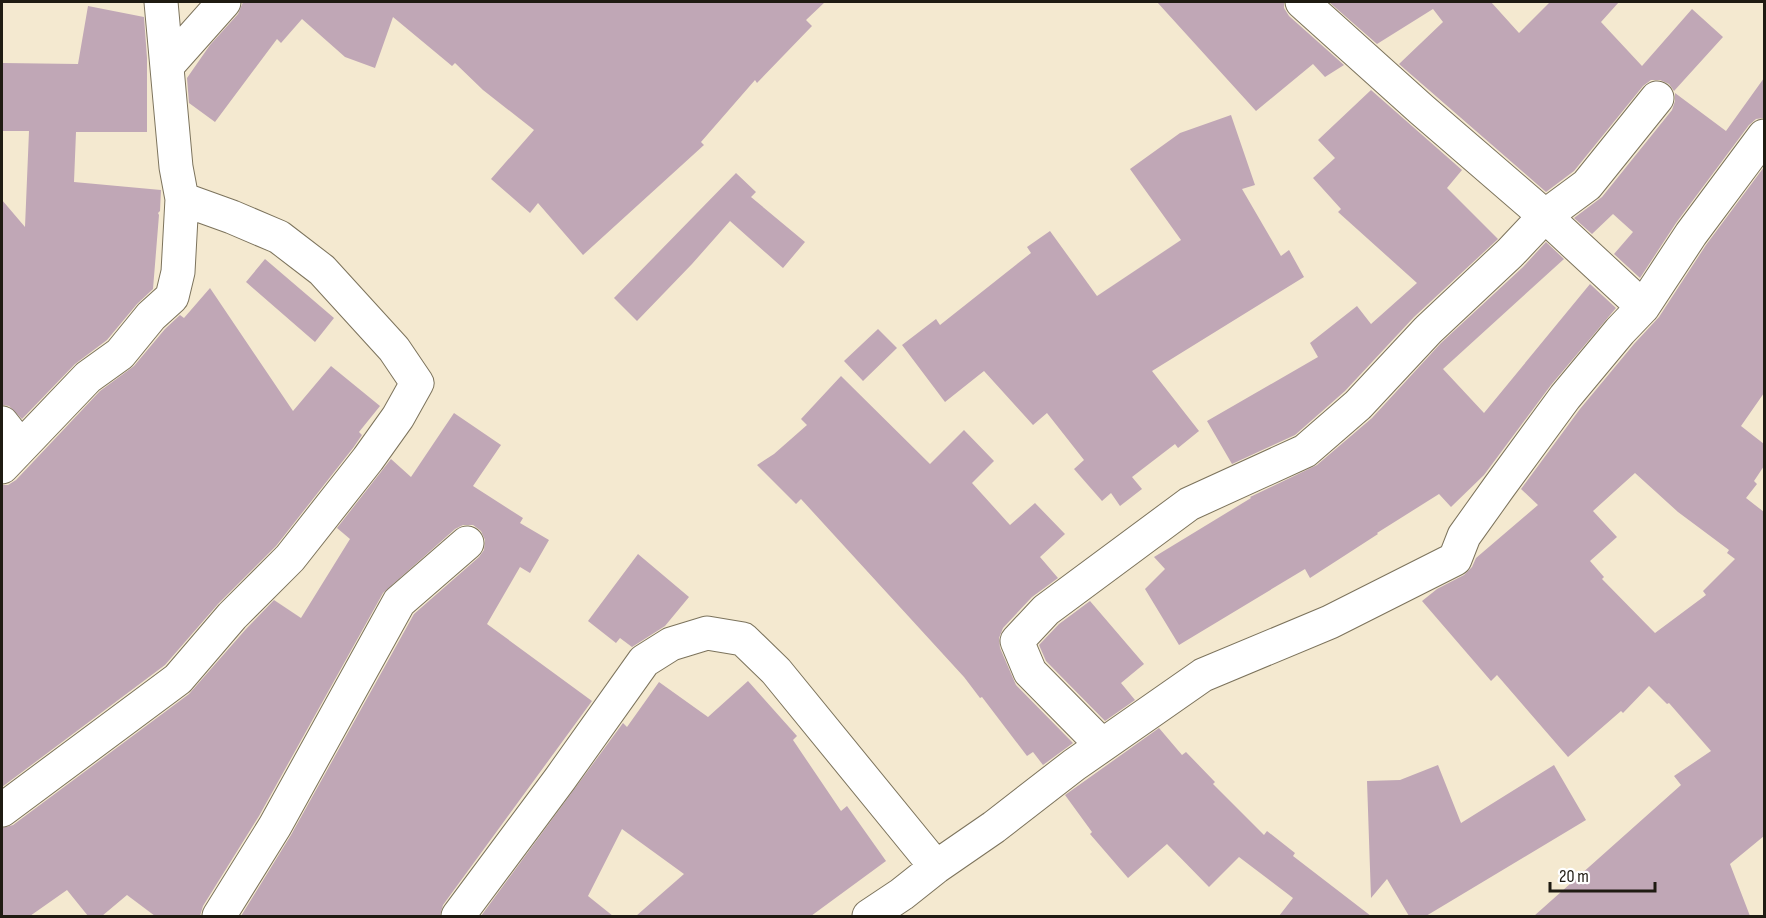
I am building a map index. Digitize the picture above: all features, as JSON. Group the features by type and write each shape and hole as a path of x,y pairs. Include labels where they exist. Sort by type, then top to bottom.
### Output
{"street":[{"path":"8,446 88,377 120,354 151,316 172,297 178,272 182,200 176,167 161,2"},
{"path":"167,66 224,2"},
{"path":"1302,2 1545,216 1643,307"},
{"path":"1102,745 1030,672 1017,641 1046,610 1189,504 1305,450 1358,405 1428,330 1510,253 1545,216 1587,185 1657,98"},
{"path":"869,916 994,827 1102,745 1203,675 1330,622 1455,559 1464,536 1564,397 1643,307 1691,234 1764,136"},
{"path":"2,810 178,679 232,616 290,558 368,459 398,417 417,383 394,349 322,270 279,237 232,217 182,200"},
{"path":"219,916 275,826 399,603 467,543"},
{"path":"458,916 561,779 644,661 671,644 707,633 743,639 776,671 936,867"}],"building":[{"path":"243,2 825,2 806,20 812,26 757,83 755,80 701,142 704,145 583,255 538,203 530,213 491,179 534,130 483,90 455,63 452,66 393,17 375,68 345,57 302,19 281,43 277,39 215,122 189,103 187,78 210,45 238,14"},
{"path":"1157,2 1284,2 1284,8 1289,16 1344,65 1325,77 1313,64 1256,111"},
{"path":"1329,2 1491,2 1519,33 1550,2 1619,2 1601,22 1642,66 1692,9 1723,37 1674,91 1669,84 1660,80 1651,80 1643,86 1574,171 1546,192 1399,64 1443,22 1433,9 1377,44"},
{"path":"88,6 144,17 147,58 147,132 76,132 74,182 161,190 153,289 137,304 107,340 75,364 22,419 9,406 2,405 2,200 25,227 29,131 3,131 3,63 78,64"},
{"path":"1764,78 1764,118 1756,119 1749,125 1676,223 1640,278 1614,254 1633,232 1613,214 1592,234 1574,218 1602,197 1672,110 1675,93 1726,131"},
{"path":"1371,90 1462,170 1447,188 1498,239 1414,317 1345,391 1295,435 1232,464 1207,421 1318,357 1310,343 1357,306 1371,324 1417,283 1338,212 1341,209 1313,178 1335,158 1318,140"},
{"path":"1231,115 1255,185 1242,189 1281,256 1289,250 1304,277 1152,371 1199,431 1178,448 1175,444 1132,477 1142,489 1120,506 1111,493 1102,501 1074,469 1084,460 1047,413 1033,425 984,371 945,402 902,345 936,319 940,325 1031,253 1027,247 1050,231 1097,296 1181,240 1130,169 1180,133"},
{"path":"1764,167 1764,393 1741,426 1764,444 1764,466 1754,481 1757,484 1746,498 1764,512 1764,836 1730,864 1750,916 1534,916 1681,785 1674,776 1711,751 1669,703 1667,704 1649,686 1623,713 1621,711 1568,757 1497,675 1491,681 1422,601 1437,589 1464,575 1472,567 1476,558 1538,505 1521,489 1580,409 1659,317 1706,245","holes":["1635,473 1678,512 1729,550 1727,553 1735,559 1703,591 1706,595 1655,633 1602,579 1604,577 1590,561 1617,537 1593,511"]},
{"path":"736,173 756,192 751,197 805,242 783,268 730,221 637,321 614,298"},
{"path":"1546,242 1564,259 1443,369 1484,413 1590,284 1616,308 1551,385 1484,475 1451,507 1439,494 1310,578 1305,569 1179,645 1145,589 1165,569 1154,557 1250,497 1317,465 1372,418 1441,343 1523,267"},
{"path":"265,259 334,318 315,342 246,282"},
{"path":"210,288 293,411 331,366 380,406 359,432 362,435 353,448 276,546 218,604 165,665 2,787 2,485 8,485 16,480 100,391 134,366 165,329 180,315 184,318"},
{"path":"878,329 897,348 863,381 844,361"},
{"path":"841,376 930,464 964,430 994,461 972,483 1010,525 1035,503 1065,534 1040,557 1058,578 1032,597 1003,628 999,638 1000,648 1016,685 1073,743 1043,765 1033,752 1027,756 982,697 980,698 964,677 801,499 796,504 757,465 774,454 807,425 801,419"},
{"path":"454,413 501,445 473,486 523,518 520,523 549,540 530,573 520,567 487,624 592,701 443,905 440,916 241,916 291,835 414,614 484,550 485,540 481,531 473,525 463,525 455,529 383,593 259,816 203,906 200,916 155,916 127,895 102,916 88,916 67,890 30,916 2,916 2,828 13,825 189,694 274,600 301,618 350,539 337,528 391,459 411,477"},
{"path":"638,554 689,597 665,626 632,647 620,638 616,643 588,621"},
{"path":"1090,601 1144,664 1121,683 1135,700 1105,721 1046,661 1039,645 1059,624"},
{"path":"748,681 797,736 793,740 841,811 847,806 886,861 811,916 636,916 684,874 622,829 588,896 613,916 481,916 623,723 627,727 659,682 708,717"},
{"path":"1159,728 1182,755 1186,752 1215,782 1213,784 1264,835 1267,831 1295,853 1293,856 1371,916 1279,916 1293,898 1239,857 1209,887 1167,844 1128,878 1090,834 1092,832 1065,795"},
{"path":"1438,765 1461,823 1554,765 1586,820 1426,916 1409,916 1387,879 1371,898 1367,781 1400,780"}]}
